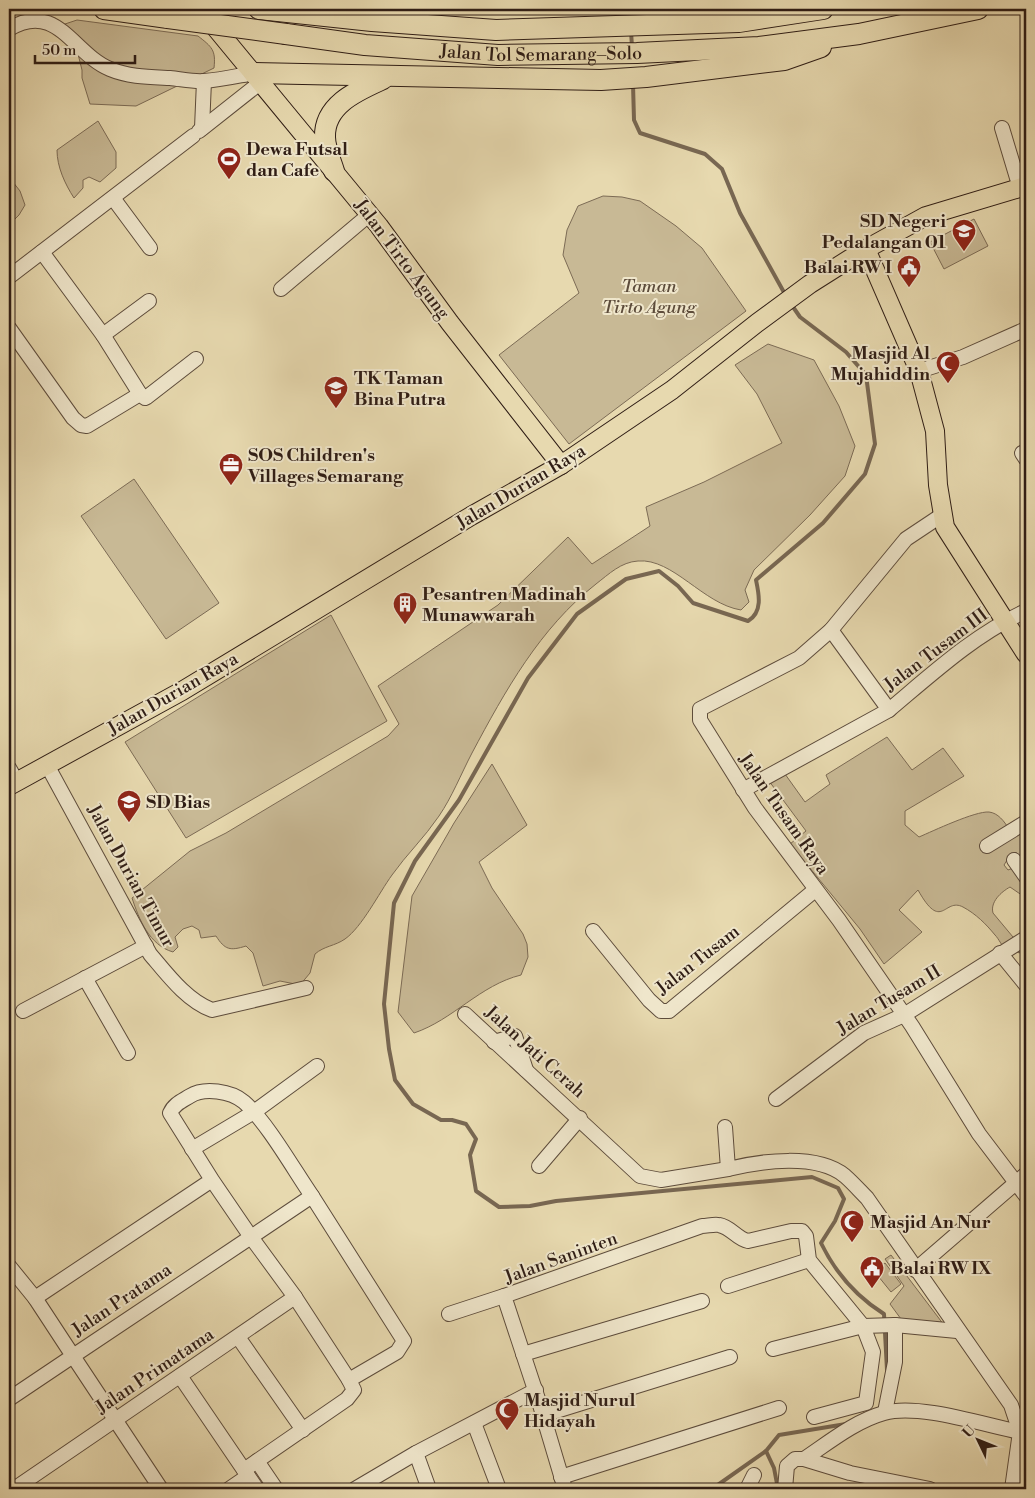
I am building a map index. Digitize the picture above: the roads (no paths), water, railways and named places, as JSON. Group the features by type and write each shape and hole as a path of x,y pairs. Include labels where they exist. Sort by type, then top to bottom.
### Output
{"highway":[{"name":"Jalan Tol Semarang–Solo","path":"104,9 364,45 498,55 637,53 759,46 859,34 978,9"},
{"name":"Jalan Tol Semarang–Solo","path":"262,9 372,21 496,30 739,22 823,9"},
{"path":"725,9 796,13"},
{"path":"257,78 387,77 601,80 646,77 784,60 859,34"},
{"path":"334,171 325,136 329,120 339,104 352,93 387,77"}],"main road":[{"name":"Jalan Tirto Agung","path":"200,9 370,214 450,323 561,465"},
{"name":"Jalan Durian Raya","path":"12,779 47,765 182,691 471,516 561,465 672,390 798,292 866,249 926,216 1023,187"},
{"path":"866,249 919,371 935,431 942,515 945,527 1026,654"}],"street":[{"path":"9,29 24,22 38,20 55,25 92,58 108,68 144,77 204,81 257,78"},
{"path":"9,277 198,132 257,78"},
{"path":"198,132 204,81"},
{"path":"1002,128 1023,187"},
{"path":"113,198 150,248"},
{"path":"281,289 370,214"},
{"path":"42,252 103,335 140,394 147,397 196,359"},
{"path":"103,335 149,301"},
{"path":"9,328 73,418 81,425 86,426 140,394"},
{"path":"919,371 964,357 1026,329"},
{"name":"Jalan Tusam Raya","path":"942,515 906,540 831,630 799,658 763,678 700,708 700,720 706,733 743,790 839,920 904,1015 979,1134 1021,1178 1026,1196"},
{"name":"Jalan Tusam III","path":"743,790 889,710 947,661 1006,621 1026,611"},
{"name":"Jalan Tusam III","path":"831,630 889,710"},
{"name":"Jalan Durian Timur","path":"47,765 146,946 168,976 201,1006 212,1010 306,988"},
{"path":"987,846 1026,822"},
{"path":"1014,860 1026,877"},
{"name":"Jalan Tusam","path":"593,931 649,1000 661,1010 668,1011 815,890"},
{"name":"Jalan Tusam II","path":"776,1099 864,1033 904,1015 1026,938"},
{"path":"23,1011 146,946"},
{"path":"1000,953 1026,986"},
{"path":"85,978 128,1053"},
{"name":"Jalan Jati Cerah","path":"465,1014 580,1118 640,1176 661,1180 728,1169 757,1162 817,1163 844,1175 867,1198 916,1270"},
{"path":"192,1149 254,1112 317,1066"},
{"path":"229,1489 257,1461 351,1395 354,1388 295,1298 212,1180 170,1113 173,1106 198,1091 206,1090 235,1097 254,1112 312,1196 404,1341 397,1352 349,1380"},
{"name":"Jalan Jati Cerah","path":"539,1166 580,1118"},
{"path":"725,1127 728,1169"},
{"path":"1012,1489 1020,1432 1011,1405 957,1331 916,1270 1021,1178"},
{"path":"35,1298 212,1180"},
{"name":"Jalan Pratama","path":"161,1489 114,1421 73,1356 312,1196"},
{"name":"Jalan Saninten","path":"563,1483 536,1390 504,1296 702,1226 719,1225 730,1230 742,1240 748,1241 800,1230 806,1236 809,1260"},
{"path":"728,1286 809,1260 866,1326 873,1352 866,1403 814,1417"},
{"path":"9,1266 35,1298 73,1356 9,1399"},
{"path":"449,1314 504,1296"},
{"path":"238,1337 295,1298"},
{"path":"524,1354 702,1301"},
{"path":"773,1349 866,1326 894,1325 957,1331"},
{"path":"885,1412 895,1362 894,1325"},
{"name":"Jalan Primatama","path":"14,1489 238,1337 303,1430"},
{"path":"543,1415 730,1357"},
{"path":"180,1376 257,1489"},
{"path":"356,1489 416,1453 536,1390"},
{"path":"563,1483 779,1408"},
{"path":"804,1459 848,1430 885,1412 917,1410 1020,1432"},
{"path":"474,1423 499,1489"},
{"path":"416,1453 429,1489"},
{"path":"785,1489 787,1466 795,1459 804,1459 850,1473 930,1489"},
{"path":"257,1461 276,1489"},
{"path":"747,1489 754,1475"}],"waterway":[{"path":"630,9 630,19"},
{"path":"631,31 632,47"},
{"path":"633,84 634,120 640,133 705,154 722,169 740,213 786,296"},
{"path":"791,304 800,317 846,352 866,375 875,444 865,474 823,523 756,580 759,597 758,608 753,617 748,621 693,603 678,586 659,571 626,579 577,614 528,678 459,800 415,861 394,903 384,1004 395,1080 413,1104 441,1120 452,1120 466,1124 476,1139 470,1155 476,1191 499,1207 530,1206 556,1201 812,1177 838,1188 844,1199 835,1221 821,1243 840,1274 856,1292 884,1314 887,1370"},
{"path":"712,1489 766,1451 779,1435 846,1424"},
{"path":"766,1451 774,1468 778,1489"}],"place":[{"name":"Dewa Futsal dan Cafe","path":"229,180"},
{"name":"SD Negeri Pedalangan 01","path":"964,252"},
{"name":"Balai RW I","path":"909,288"},
{"name":"Masjid Al Mujahiddin","path":"948,384"},
{"name":"TK Taman Bina Putra","path":"336,409"},
{"name":"SOS Children's Villages Semarang","path":"231,486"},
{"name":"Pesantren Madinah Munawwarah","path":"405,625"},
{"name":"SD Bias","path":"129,823"},
{"name":"Masjid An Nur","path":"852,1243"},
{"name":"Balai RW IX","path":"872,1289"},
{"name":"Masjid Nurul Hidayah","path":"507,1431"}],"park label":[{"name":"Taman Tirto Agung","path":"649,296"}]}
